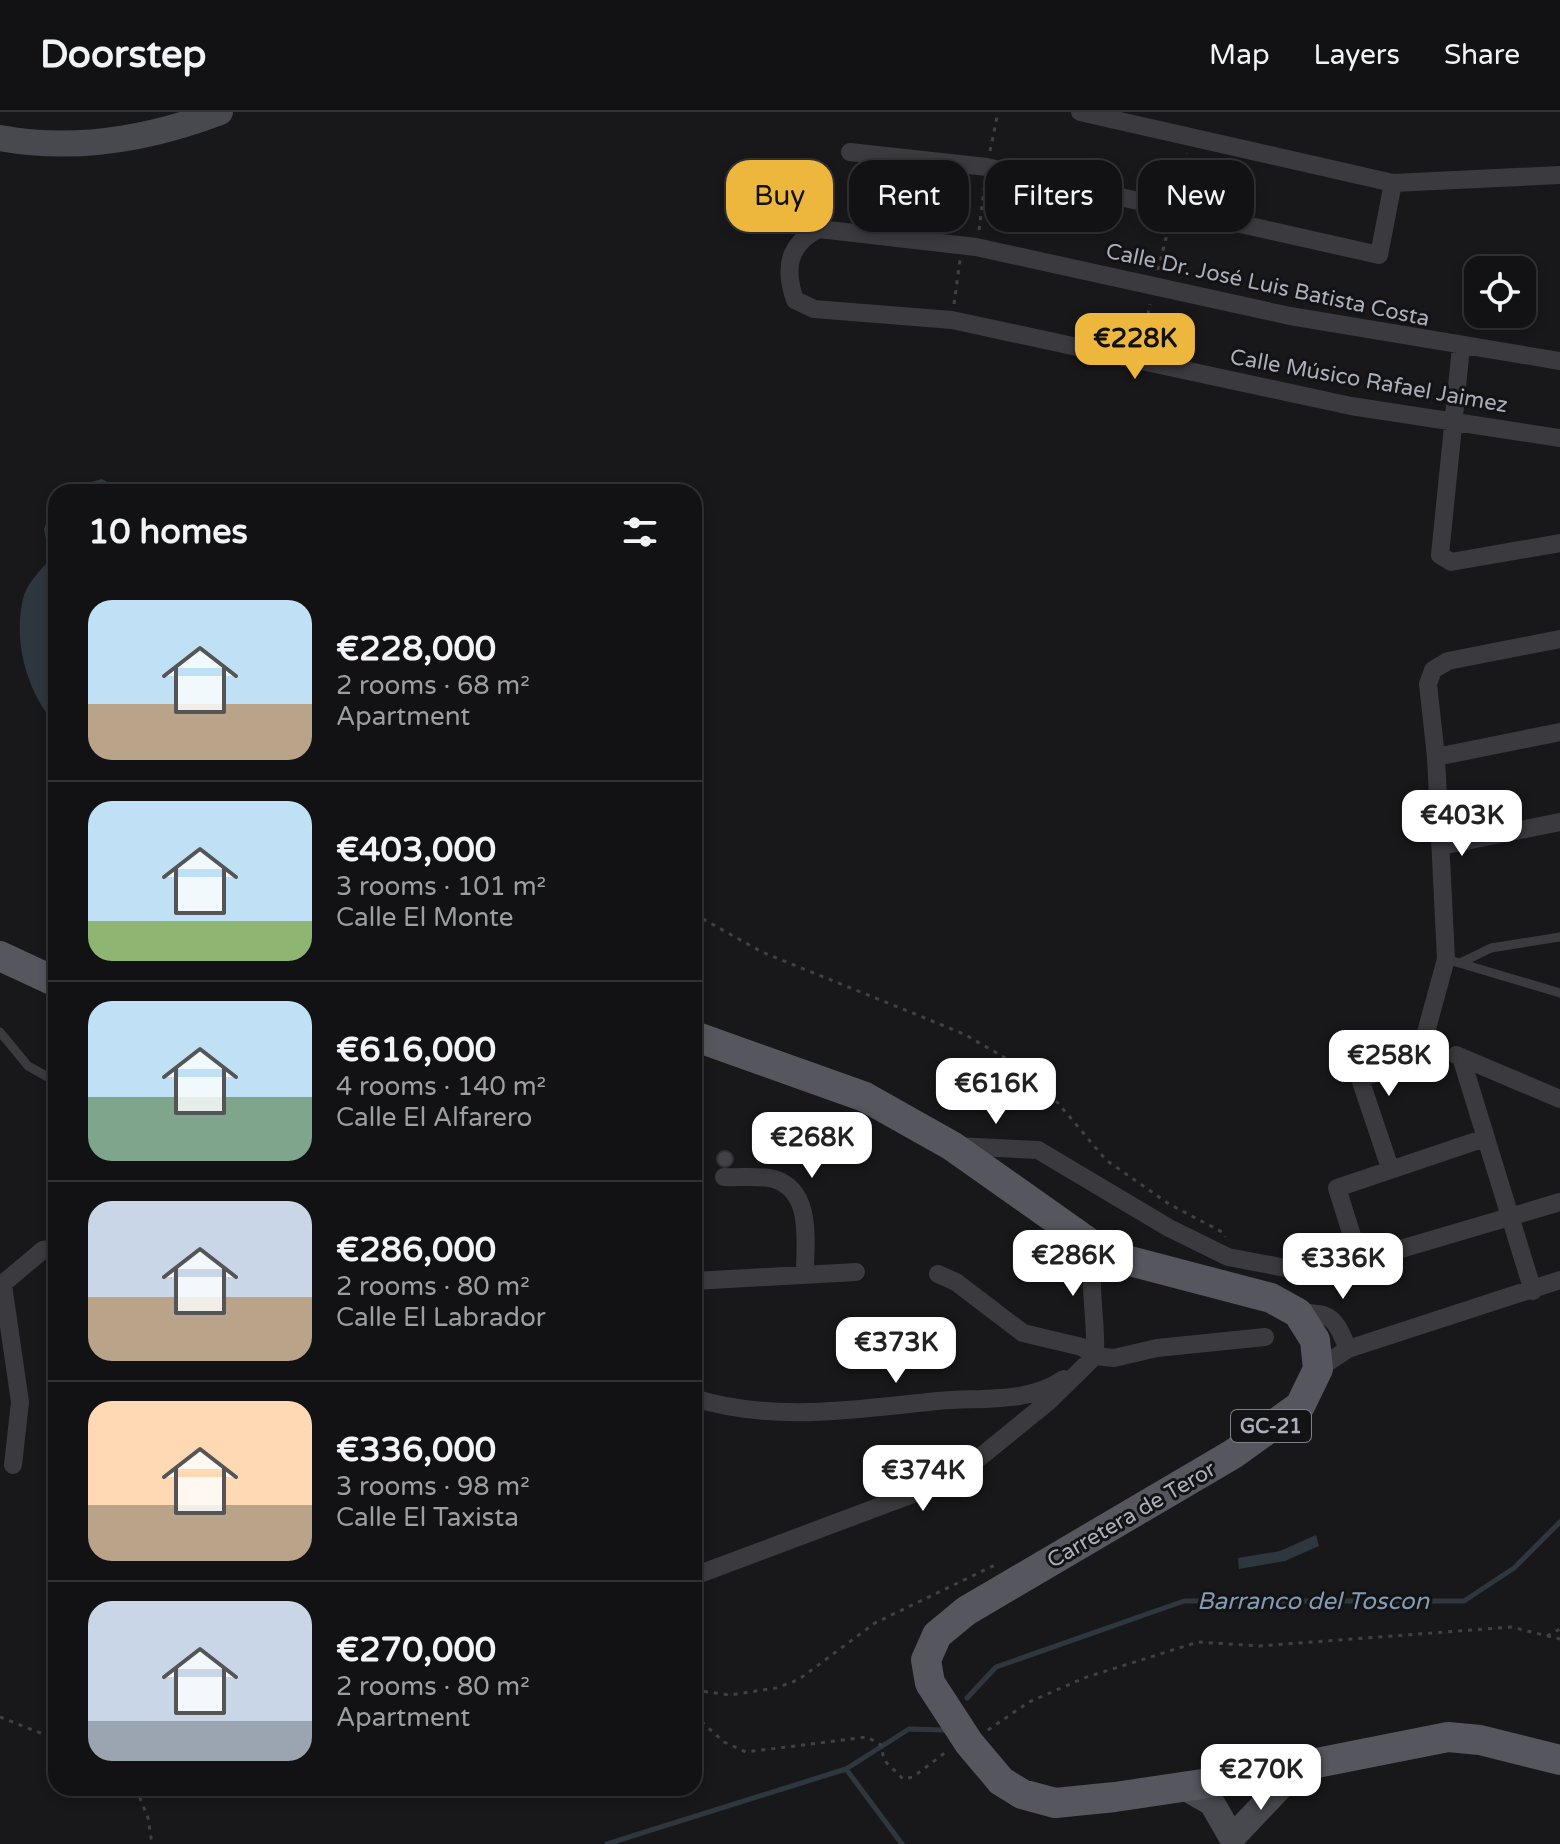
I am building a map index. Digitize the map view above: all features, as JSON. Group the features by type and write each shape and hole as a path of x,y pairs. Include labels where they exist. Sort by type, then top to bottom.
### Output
{"main road":[{"path":"0,956 48,978"},
{"path":"702,1039 865,1097 952,1146 1095,1247 1126,1260 1271,1298 1298,1313 1315,1340 1318,1369"},
{"name":"Carretera de Teror","path":"1318,1369 1300,1406 1233,1454 966,1611 937,1635 926,1660 930,1683 969,1743 1001,1781 1022,1794 1055,1803 1236,1779 1448,1737 1480,1740 1560,1760"}],"street":[{"path":"0,138 37,145 98,143 168,131 220,112"},
{"path":"1080,112 1393,183 1560,175"},
{"path":"850,152 987,167 1138,202"},
{"path":"1254,228 1379,255 1393,183"},
{"name":"Calle Dr. José Luis Batista Costa","path":"790,252 803,237 819,229 962,245 1461,347 1560,361"},
{"name":"Calle Músico Rafael Jaimez","path":"790,252 789,282 795,300 814,309 952,320 1351,406 1560,438"},
{"path":"1461,347 1440,555 1451,562 1560,543"},
{"path":"1560,639 1448,661 1433,670 1428,684 1453,961 1425,1036 1435,1049 1560,1099"},
{"path":"1436,757 1560,732"},
{"path":"1441,846 1560,822"},
{"path":"1390,1168 1360,1079 1435,1049"},
{"path":"1461,1057 1533,1291"},
{"path":"1360,1261 1337,1188 1485,1138"},
{"path":"952,1146 1038,1150 1169,1228 1228,1257 1296,1270 1360,1261 1560,1202"},
{"path":"997,1178 1013,1159 1038,1150"},
{"path":"724,1177 774,1179 793,1189 804,1212 805,1273"},
{"path":"702,1573 953,1479 1048,1402 1095,1356 1097,1324 1090,1272 1095,1247"},
{"path":"13,1465 20,1402 1,1286 43,1250 48,1249"},
{"path":"702,1280 856,1272"},
{"path":"938,1274 956,1282 1023,1333 1082,1347 1095,1356 1114,1358 1157,1348 1265,1337"},
{"path":"1318,1369 1348,1349 1560,1280"},
{"path":"1298,1313 1323,1312 1337,1323 1348,1349"},
{"path":"702,1401 729,1409 780,1413 1008,1399 1055,1385 1095,1356"},
{"path":"1230,1841 1300,1766"},
{"path":"1230,1841 1236,1779"},
{"path":"1184,1787 1212,1803 1230,1841"}],"lane":[{"path":"1453,961 1491,948 1560,937"},
{"path":"1453,961 1560,993"},
{"path":"0,1032 28,1066 48,1077"}],"path":[{"path":"1185,160 1190,137"},
{"path":"1138,360 1168,232"},
{"path":"952,320 962,245"},
{"path":"702,918 762,952 964,1034 1007,1059 1058,1103 1106,1160 1169,1204 1224,1233 1228,1257"},
{"path":"702,1691 730,1695 776,1688 798,1680 875,1623 1008,1559"},
{"path":"702,1722 724,1742 746,1752 867,1737 881,1745 884,1760 903,1779 913,1777 936,1756 969,1743 1029,1702 1084,1678 1198,1642 1260,1646 1511,1627 1560,1639"},
{"path":"1547,1636 1560,1629"},
{"path":"0,1717 48,1736"},
{"path":"139,1796 148,1818 152,1844"}],"shaded area":[{"path":"102,479 112,484 84,484"},
{"path":"48,518 48,549 44,529"},
{"path":"48,561 48,714 30,681 21,647 21,612 24,595"},
{"path":"1316,1535 1319,1546 1285,1561 1239,1569 1238,1558 1280,1551"}],"building":[{"path":"725,1151 733,1159 725,1167 717,1159"}],"waterway":[{"name":"Barranco del Toscon","path":"967,1698 996,1667 1184,1601 1464,1601 1514,1568 1560,1522"},
{"name":"Barranco del Toscon","path":"607,1844 846,1769 909,1729 944,1730"},
{"path":"846,1769 902,1844"}]}
